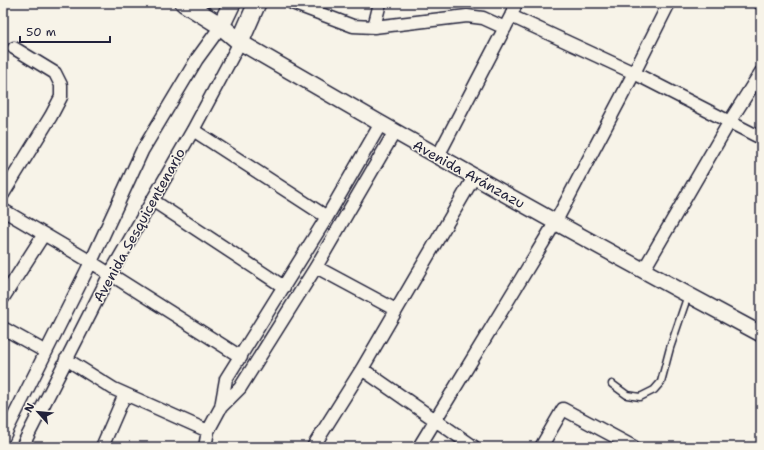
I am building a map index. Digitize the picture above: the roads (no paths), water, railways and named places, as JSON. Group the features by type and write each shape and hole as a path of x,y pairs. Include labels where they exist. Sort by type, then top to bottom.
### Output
{"main road":[{"name":"Avenida Aránzazu","path":"184,3 221,26 240,42"},
{"name":"Avenida Sesquicentenario","path":"221,26 232,3"},
{"name":"Avenida Sesquicentenario","path":"240,42 257,3"}],"street":[{"path":"292,3 353,26 374,27 467,16 483,18 505,28"},
{"path":"374,27 380,3"},
{"path":"438,156 505,28 516,3"},
{"path":"419,447 555,223 670,3"},
{"path":"511,16 634,73 761,138"},
{"name":"Avenida Sesquicentenario","path":"3,438 91,262 142,151 197,59 221,26"},
{"name":"Avenida Sesquicentenario","path":"22,447 110,274 193,130 240,42"},
{"name":"Avenida Aránzazu","path":"240,42 380,124 555,223 761,334"},
{"path":"3,194 52,116 62,97 61,85 55,72 14,48"},
{"path":"643,271 730,121 761,72"},
{"path":"221,407 226,379 327,217 380,124"},
{"path":"193,130 327,217"},
{"path":"205,447 208,431 221,407 240,388 316,268 394,132"},
{"path":"313,447 362,369 474,177"},
{"path":"152,200 284,288"},
{"path":"3,210 91,262 241,357"},
{"path":"3,298 44,234"},
{"path":"308,247 323,256"},
{"path":"316,268 396,310"},
{"path":"3,328 46,352"},
{"path":"66,359 114,389 208,431"},
{"path":"362,369 436,419 474,447"},
{"path":"102,447 125,394"},
{"path":"541,447 563,409 634,447"}],"lane":[{"path":"612,384 628,396 640,397 654,390 662,382 670,348 688,295"}]}
